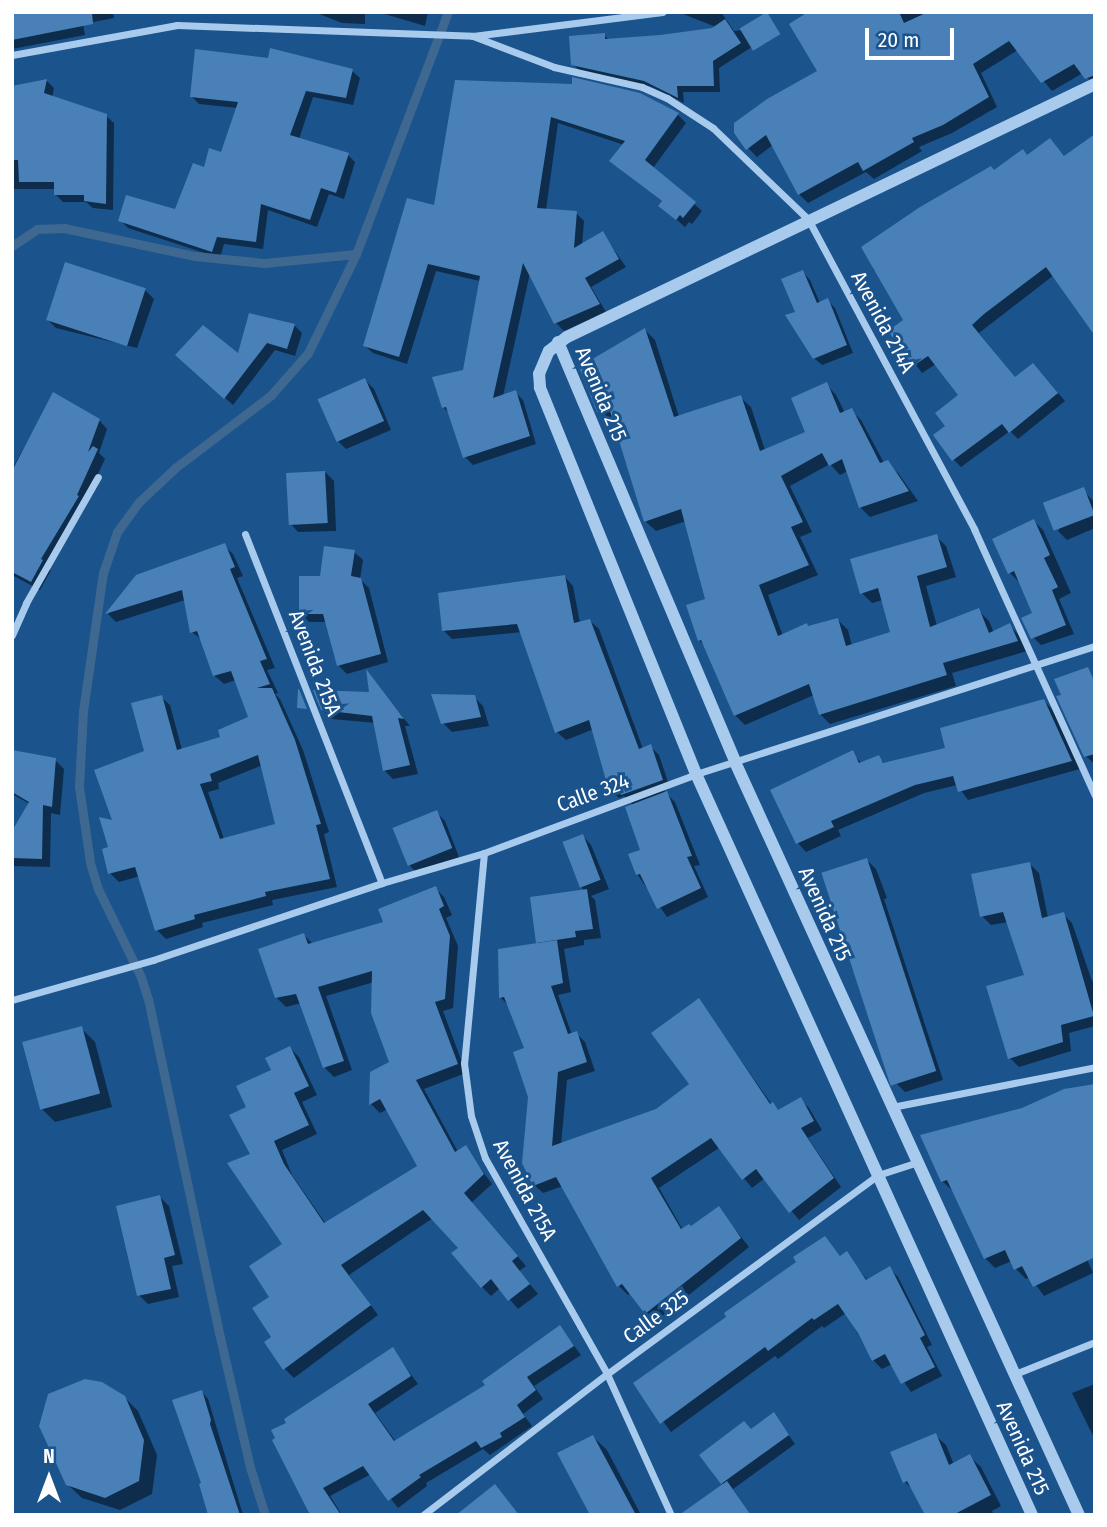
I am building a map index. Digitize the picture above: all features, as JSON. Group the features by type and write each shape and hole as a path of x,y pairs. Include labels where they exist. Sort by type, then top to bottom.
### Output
{"street":[{"path":"12,55 177,25 414,36 472,36 662,12"},
{"name":"Avenida 214A","path":"472,36 554,67 642,87 667,98 713,128 808,219 974,529 1095,796"},
{"path":"558,342 808,219 1095,84"},
{"name":"Avenida 215","path":"558,342 735,762 1079,1515"},
{"name":"Avenida 215","path":"558,342 543,362 540,387 696,774 1032,1515"},
{"path":"12,635 26,603 97,477"},
{"name":"Avenida 215A","path":"245,534 382,883"},
{"name":"Calle 324","path":"12,1000 153,960 382,883 484,853 696,774 1095,646"},
{"name":"Avenida 215A","path":"484,853 464,1063 471,1116 485,1158 607,1374 671,1515"},
{"path":"892,1107 1095,1067"},
{"name":"Calle 325","path":"423,1515 607,1374 878,1175 918,1162"},
{"path":"1015,1374 1095,1342"}],"building":[{"path":"12,12 92,12 93,24 12,40"},
{"path":"767,12 780,34 753,51 740,28"},
{"path":"808,12 899,12 904,23 928,12 1095,12 1095,75 1085,79 1074,64 1041,83 1009,41 973,64 989,97 943,125 912,138 914,142 863,171 858,162 798,195 766,135 746,150 734,133 734,123 767,99 817,71 789,24"},
{"path":"725,19 741,43 713,61 714,86 677,86 678,98 644,81 571,65 569,36 605,33 605,39 660,35 712,28"},
{"path":"270,48 353,69 346,98 306,91 290,135 349,153 336,193 321,188 310,220 261,204 256,242 217,237 212,252 118,221 126,195 175,209 193,163 204,167 209,148 221,152 238,102 190,97 195,49 268,58"},
{"path":"572,77 640,93 679,113 645,160 696,202 683,218 680,215 676,220 658,206 662,201 609,161 625,141 551,117 537,208 577,211 574,248 603,231 619,259 585,278 600,304 554,324 523,263 493,398 516,390 530,436 463,458 446,407 442,408 432,377 463,370 480,276 428,264 399,357 363,346 407,198 434,205 455,80 572,84"},
{"path":"47,79 44,93 107,114 106,204 84,201 84,195 54,195 54,182 19,182 18,160 12,160 12,86"},
{"path":"1095,134 1095,336 1046,267 984,314 972,325 1015,377 1033,363 1058,393 1009,433 1002,424 952,461 933,435 945,426 935,413 958,395 928,356 913,366 888,331 903,320 861,247 920,207 991,166 994,170 1023,149 1027,155 1050,138 1064,156"},
{"path":"65,262 146,288 127,346 46,320"},
{"path":"803,270 817,303 828,298 847,345 813,359 785,315 795,312 781,279"},
{"path":"249,313 295,324 287,349 267,343 224,399 175,355 203,325 238,353"},
{"path":"645,328 674,417 741,395 760,451 805,432 791,398 827,382 840,413 852,408 880,463 888,460 909,491 859,508 842,459 829,466 822,453 781,476 803,522 791,527 809,565 759,585 778,636 807,623 808,626 838,618 846,646 890,632 878,588 860,594 850,559 937,534 947,567 917,576 930,627 979,608 989,633 1010,623 1018,641 943,663 947,675 819,715 809,684 734,716 701,640 698,641 686,605 705,599 681,509 644,522 609,408 597,412 579,367"},
{"path":"365,378 384,421 337,442 317,399"},
{"path":"53,392 100,419 88,452 93,446 98,449 77,495 79,496 41,559 43,560 31,582 12,572 12,471"},
{"path":"325,471 328,523 289,525 286,473"},
{"path":"1084,487 1095,515 1054,531 1043,503"},
{"path":"1034,519 1050,555 1044,558 1058,587 1052,590 1066,625 1031,639 1021,618 1032,613 1014,571 1008,574 992,539"},
{"path":"225,543 235,567 230,569 267,659 260,661 270,684 257,688 272,688 295,740 321,824 316,825 330,879 265,892 266,896 194,915 195,919 155,931 135,867 108,874 102,849 108,847 99,817 112,820 94,770 144,751 131,703 162,695 177,750 220,737 218,730 248,717 231,671 213,676 197,631 190,633 182,590 105,614 136,575","holes":["258,755 275,824 220,839 200,784 212,781 210,774"]},
{"path":"324,546 355,550 351,576 361,578 381,654 337,666 323,614 299,614 299,576 320,576"},
{"path":"565,575 574,623 590,619 639,749 651,744 663,780 621,795 618,787 609,791 589,720 555,733 517,624 442,631 438,593"},
{"path":"1088,667 1095,683 1095,754 1084,757 1056,696 1061,695 1054,679"},
{"path":"366,669 404,719 398,718 410,765 383,771 372,716 321,710 313,690 369,692"},
{"path":"299,689 307,709 297,708"},
{"path":"431,694 475,695 481,717 441,724"},
{"path":"1044,699 1072,761 958,792 953,776 915,785 831,821 834,827 796,844 770,790 853,750 859,763 879,755 883,763 945,748 940,728"},
{"path":"12,750 56,758 52,807 43,805 42,859 12,858 12,831 29,802 12,792"},
{"path":"667,791 692,856 687,857 701,888 657,909 640,874 636,875 628,854 640,850 625,807"},
{"path":"437,810 452,848 408,866 392,828"},
{"path":"583,834 601,880 580,888 562,842"},
{"path":"867,858 936,1071 891,1086 821,873"},
{"path":"1030,862 1042,918 1064,912 1094,1016 1061,1025 1063,1042 1008,1059 986,986 1024,975 1003,912 980,917 971,874"},
{"path":"436,886 444,906 439,909 450,936 445,999 435,1002 458,1064 416,1080 455,1152 466,1145 484,1174 464,1193 518,1256 512,1261 530,1284 508,1301 491,1279 481,1288 451,1253 458,1248 423,1210 341,1265 371,1305 283,1370 264,1342 271,1337 252,1308 269,1297 249,1266 282,1244 227,1163 250,1154 229,1115 246,1107 236,1086 271,1070 265,1058 290,1046 309,1086 294,1093 309,1125 274,1141 284,1164 324,1223 417,1166 380,1099 369,1105 370,1072 389,1062 371,1013 372,971 318,987 344,1061 323,1068 296,994 275,998 258,949 304,933 308,944 383,922 378,909"},
{"path":"587,889 593,929 575,931 576,937 536,943 530,897"},
{"path":"557,940 563,983 551,986 568,1034 577,1031 587,1062 558,1072 552,1146 656,1109 689,1084 651,1033 699,998 770,1104 773,1102 778,1110 801,1097 814,1121 801,1128 834,1178 789,1213 756,1169 742,1180 711,1138 651,1178 681,1229 689,1224 691,1226 719,1206 741,1238 645,1314 622,1284 617,1287 556,1177 533,1186 522,1163 528,1097 513,1052 524,1048 504,997 499,998 498,949"},
{"path":"82,1026 100,1094 40,1110 22,1042"},
{"path":"1095,1084 1095,1257 1033,1287 1022,1266 1014,1270 1005,1250 984,1259 947,1180 941,1182 920,1135 1022,1108 1064,1089"},
{"path":"160,1195 175,1255 164,1258 171,1289 137,1296 116,1206"},
{"path":"825,1236 840,1256 847,1251 866,1280 890,1266 925,1335 920,1338 935,1367 901,1384 885,1354 872,1361 858,1333 838,1304 814,1320 812,1318 768,1351 765,1347 660,1424 633,1383 726,1317 724,1313 796,1262 793,1257"},
{"path":"560,1325 574,1346 527,1377 536,1390 517,1405 525,1417 500,1433 502,1437 481,1448 476,1441 419,1475 421,1477 388,1501 363,1466 323,1488 341,1515 310,1515 272,1440 275,1438 271,1430 286,1423 284,1419 393,1347 411,1376 368,1404 394,1441 485,1385 482,1381"},
{"path":"85,1379 102,1382 125,1396 144,1440 139,1481 105,1498 66,1485 39,1426 48,1394"},
{"path":"202,1390 210,1424 240,1515 208,1515 199,1484 201,1483 172,1400"},
{"path":"774,1412 789,1435 721,1484 699,1455 744,1421 751,1429"},
{"path":"936,1433 949,1465 970,1454 991,1495 953,1515 925,1515 907,1481 903,1483 890,1452"},
{"path":"593,1435 636,1515 590,1515 557,1453"},
{"path":"727,1481 751,1515 679,1515"},
{"path":"495,1484 519,1515 456,1515"}],"waterway":[{"path":"265,1515 250,1467 218,1328 148,999 141,977 98,889 90,862 79,787 83,711 103,573 117,532 139,502 175,468 271,395 308,353 356,254 448,12"},
{"path":"12,246 37,229 64,228 195,256 264,263 356,254"}]}
